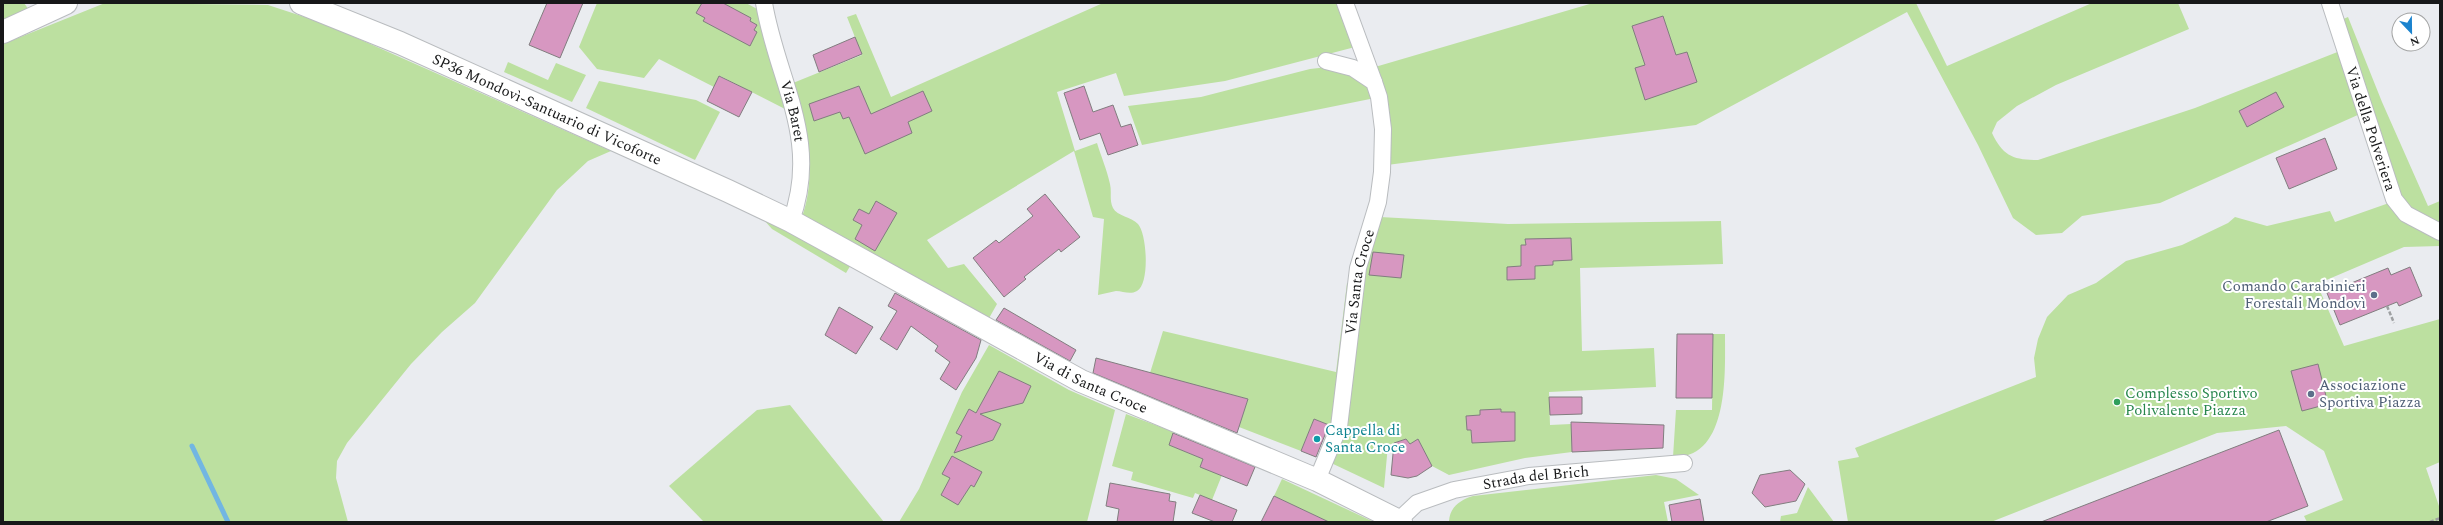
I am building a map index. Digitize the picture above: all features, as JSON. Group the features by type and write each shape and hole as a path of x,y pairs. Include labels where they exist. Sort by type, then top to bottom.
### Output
{"main road":[{"path":"3,32 62,3"},
{"name":"SP36 Mondovì-Santuario di Vicoforte","path":"301,3 400,43 791,221"},
{"name":"Via di Santa Croce","path":"791,221 1081,381 1317,480 1400,521"}],"street":[{"name":"Via Baret","path":"764,3 800,141 800,187 791,221"},
{"name":"Via Santa Croce","path":"1317,480 1339,427 1358,268 1378,202 1382,172 1383,129 1379,97 1345,3"},
{"name":"Via della Polveriera","path":"2330,3 2394,199 2406,214 2440,232"},
{"path":"1326,61 1353,68 1374,82"},
{"name":"Strada del Brich","path":"1400,521 1411,508 1425,499 1474,486 1544,474 1684,463"}],"path":[{"path":"2387,306 2394,323"},
{"path":"2430,522 2440,518"}],"green space":[{"path":"24,3 29,10 3,23 3,4"},
{"path":"105,3 268,5 323,23 611,151 588,161 557,190 475,303 442,332 411,364 347,443 337,461 336,478 348,522 3,522 3,44"},
{"path":"597,3 746,3 759,10 785,109 720,76 714,87 659,59 644,78 597,69 579,47"},
{"path":"1103,3 1339,3 1355,47 1225,81 1124,96 1116,73 1057,92 1075,151 1097,143 1111,187 1111,202 1113,208 1118,213 1138,224 1141,229 1146,259 1144,279 1141,287 1134,292 1129,293 1116,291 1098,295 1104,219 1093,217 1074,151 927,240 948,268 964,264 997,304 988,320 802,217 807,200 809,183 808,150 802,117 793,83 862,55 847,17 856,14 891,97"},
{"path":"1593,3 1916,3 1947,66 2092,3 2178,3 2189,29 2056,85 2017,106 1997,122 1992,133 1996,141 2005,152 2015,158 2038,160 2195,108 2340,51 2360,114 2160,203 2082,216 2062,233 2036,235 2013,218 1978,145 1907,12 1696,125 1387,165 1375,67"},
{"path":"2348,17 2382,102 2428,206 2440,201 2440,226 2413,212 2403,202 2341,20"},
{"path":"508,62 548,80 556,63 586,75 572,102 504,72"},
{"path":"1335,67 1366,83 1375,98 1142,145 1128,106 1201,97 1310,69"},
{"path":"599,81 696,100 720,112 695,160 586,108"},
{"path":"2389,203 2439,238 2440,246 2404,247 2317,284 2344,346 2440,319 2440,462 2426,468 2440,509 2440,522 2307,522 2304,516 2343,500 2324,451 2286,426 2217,433 1991,522 1848,522 1838,461 1859,457 1855,448 2036,377 2034,358 2038,339 2047,317 2068,295 2096,283 2126,261 2182,245 2228,223 2235,217 2267,226 2330,211 2335,222"},
{"path":"1380,217 1508,224 1721,221 1723,264 1580,268 1582,351 1654,348 1656,387 1549,392 1550,425 1571,424 1572,452 1525,458 1449,475 1432,466 1418,439 1410,444 1406,439 1388,445 1384,488 1329,462 1362,271"},
{"path":"764,220 852,263 846,273 772,229"},
{"path":"1347,283 1351,283 1334,427 1314,419 1301,451 1239,427 1248,399 1150,373 1163,331 1336,372"},
{"path":"1713,334 1725,334 1724,390 1715,429 1705,444 1692,454 1673,457 1676,410 1712,410"},
{"path":"989,345 1069,390 1115,410 1087,522 899,522 919,489 962,392"},
{"path":"790,405 884,522 704,522 669,486 757,410"},
{"path":"1126,414 1174,432 1169,445 1203,459 1200,467 1222,475 1212,500 1195,493 1193,498 1131,480 1133,472 1112,466"},
{"path":"1656,475 1676,479 1699,495 1664,502 1668,522 1449,521 1451,512 1456,505 1473,496"},
{"path":"1282,479 1374,522 1329,522 1274,496"},
{"path":"1808,487 1834,522 1780,522 1781,516 1797,513"}],"building":[{"path":"547,3 583,3 560,58 529,45"},
{"path":"702,3 723,3 751,18 750,21 757,25 754,30 757,32 750,46 703,21 705,18 696,13"},
{"path":"1663,16 1676,55 1687,52 1697,82 1645,100 1635,68 1645,65 1632,26"},
{"path":"855,37 862,54 819,72 813,55"},
{"path":"719,76 752,92 739,117 707,101"},
{"path":"859,86 871,114 923,91 932,111 908,122 912,133 865,154 849,117 843,119 840,112 814,121 809,104"},
{"path":"1084,86 1093,112 1113,105 1121,127 1131,124 1138,145 1108,155 1100,133 1080,140 1064,93"},
{"path":"2276,92 2284,107 2247,127 2239,111"},
{"path":"2325,138 2337,169 2289,189 2276,158"},
{"path":"1045,194 1080,237 1061,252 1059,249 1024,277 1026,279 1004,297 973,258 996,240 999,243 1033,216 1027,209"},
{"path":"876,201 897,213 875,251 855,239 862,225 853,220 859,209 869,214"},
{"path":"1571,238 1572,260 1553,261 1553,265 1535,266 1535,279 1507,280 1507,267 1521,266 1521,245 1526,245 1525,239"},
{"path":"1373,252 1404,255 1401,278 1369,275"},
{"name":"Comando Carabinieri Forestali Mondovì","path":"2410,267 2422,296 2399,306 2397,302 2340,325 2327,293 2388,268 2391,275"},
{"path":"895,293 981,340 976,358 956,390 940,379 950,362 935,351 938,346 911,326 897,350 880,339 897,311 888,306"},
{"path":"839,307 873,327 856,354 825,335"},
{"path":"1004,308 1076,350 1070,361 996,320"},
{"path":"1677,334 1713,334 1712,398 1676,398"},
{"path":"1096,358 1248,399 1237,433 1093,373"},
{"path":"2318,364 2328,404 2302,411 2291,371"},
{"path":"999,371 1031,386 1023,403 980,414 1001,424 993,440 954,453 962,436 956,433 969,409 976,413"},
{"path":"1549,397 1582,397 1582,414 1550,415"},
{"path":"1501,409 1501,412 1515,412 1515,441 1472,443 1471,430 1467,430 1466,416 1480,415 1480,410"},
{"name":"Cappella di Santa Croce","path":"1314,419 1329,425 1316,457 1301,451"},
{"path":"1571,422 1664,425 1663,448 1572,452"},
{"path":"2279,430 2308,506 2266,522 2041,522"},
{"path":"1173,433 1255,467 1247,486 1200,467 1203,459 1169,445"},
{"path":"1406,439 1410,444 1418,439 1432,466 1417,476 1408,478 1391,475 1394,443"},
{"path":"952,456 982,472 974,487 971,485 958,505 941,495 950,478 942,474"},
{"path":"1790,470 1805,484 1796,501 1765,507 1752,493 1760,475"},
{"path":"1110,483 1170,494 1169,501 1176,502 1173,522 1117,522 1119,509 1106,506"},
{"path":"1200,495 1237,510 1232,522 1215,522 1192,513"},
{"path":"1274,496 1329,522 1261,522"},
{"path":"1700,499 1704,522 1672,522 1669,505"}],"waterway":[{"path":"192,446 228,522"}],"place":[{"name":"Comando Carabinieri Forestali Mondovì","path":"2374,295"},
{"name":"Associazione Sportiva Piazza","path":"2311,394"},
{"name":"Complesso Sportivo Polivalente Piazza","path":"2117,402"},
{"name":"Cappella di Santa Croce","path":"1317,439"}]}
